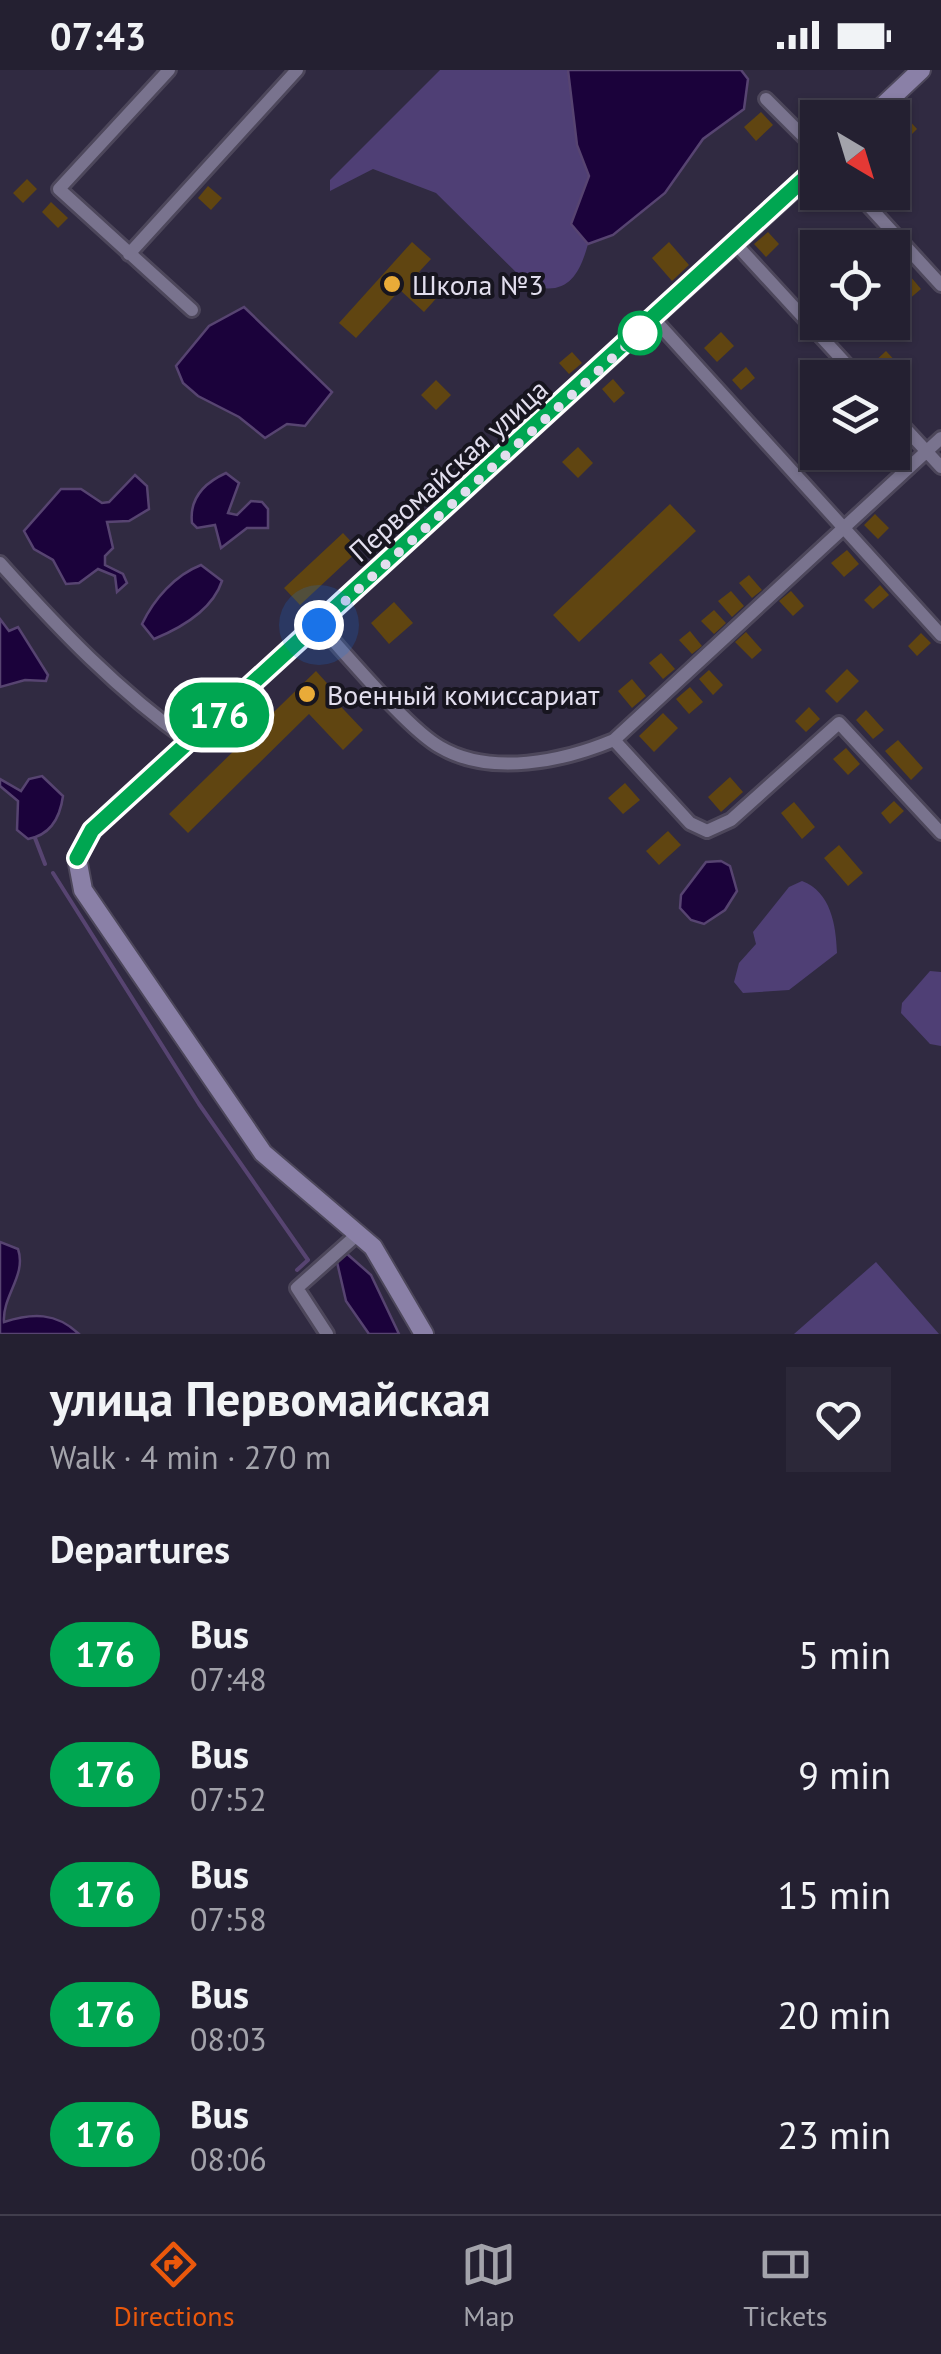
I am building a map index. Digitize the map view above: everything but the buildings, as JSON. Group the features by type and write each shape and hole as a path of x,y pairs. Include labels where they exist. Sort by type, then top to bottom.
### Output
{"street":[{"path":"169,70 59,189 192,310"},
{"path":"129,254 298,70"},
{"path":"889,100 921,70"},
{"path":"766,99 800,133"},
{"name":"Первомайская улица","path":"358,1232 263,1153 84,890 77,858 92,830 655,320 800,182"},
{"path":"872,210 941,285"},
{"path":"734,242 842,360"},
{"path":"655,320 941,636"},
{"path":"910,434 941,467"},
{"path":"319,625 439,747 474,759 570,758 614,740 844,532 941,438"},
{"path":"0,563 81,654 145,710 190,742"},
{"path":"614,740 690,823 707,831 731,820 838,723 941,833"},
{"path":"326,1334 296,1288 358,1232 373,1247 424,1334"}],"shaded area":[{"path":"440,70 568,70 577,145 589,176 571,223 588,244 575,275 562,286 529,285 436,193 373,169 330,191 330,180"},
{"path":"568,70 741,70 748,79 744,109 703,139 665,193 613,235 588,244 571,224 589,176 577,145"},
{"path":"244,307 332,392 305,426 287,424 265,438 183,383 176,366 209,326"},
{"path":"226,473 239,483 228,513 237,515 251,501 262,502 268,509 268,528 247,528 221,548 215,525 197,528 192,523 192,514 200,492"},
{"path":"135,475 147,486 149,509 129,521 107,522 113,548 105,556 105,565 123,574 127,583 117,592 115,576 98,569 79,583 66,584 53,560 34,549 24,531 61,489 81,489 102,503 109,502"},
{"path":"201,565 222,581 217,592 194,617 154,639 142,624 153,606 174,581"},
{"path":"0,619 9,631 18,627 48,675 46,681 25,680 0,687"},
{"path":"42,776 63,796 62,804 48,829 28,839 17,830 18,801 0,786 0,779 21,791 29,779"},
{"path":"721,861 730,866 737,891 725,910 704,924 691,920 680,908 681,895 706,862"},
{"path":"802,881 826,901 837,953 789,990 743,993 734,982 739,963 756,944 753,932 789,887"},
{"path":"930,971 941,972 941,1046 930,1044 901,1013 902,1003"},
{"path":"0,1242 18,1249 20,1259 4,1322 43,1316 62,1322 79,1334 0,1334"},
{"path":"346,1253 371,1275 399,1334 369,1334 346,1301 337,1262"},
{"path":"876,1262 939,1334 794,1334"}],"waterway":[{"path":"35,838 45,864"},
{"path":"53,873 199,1104 308,1260 297,1270"}],"bus line":[{"name":"176","path":"77,858 92,830 655,320 800,182"}],"place":[{"name":"Школа №3","path":"392,284"},
{"name":"Военный комиссариат","path":"307,694"}],"route":[{"path":"319,625 640,333"}]}
